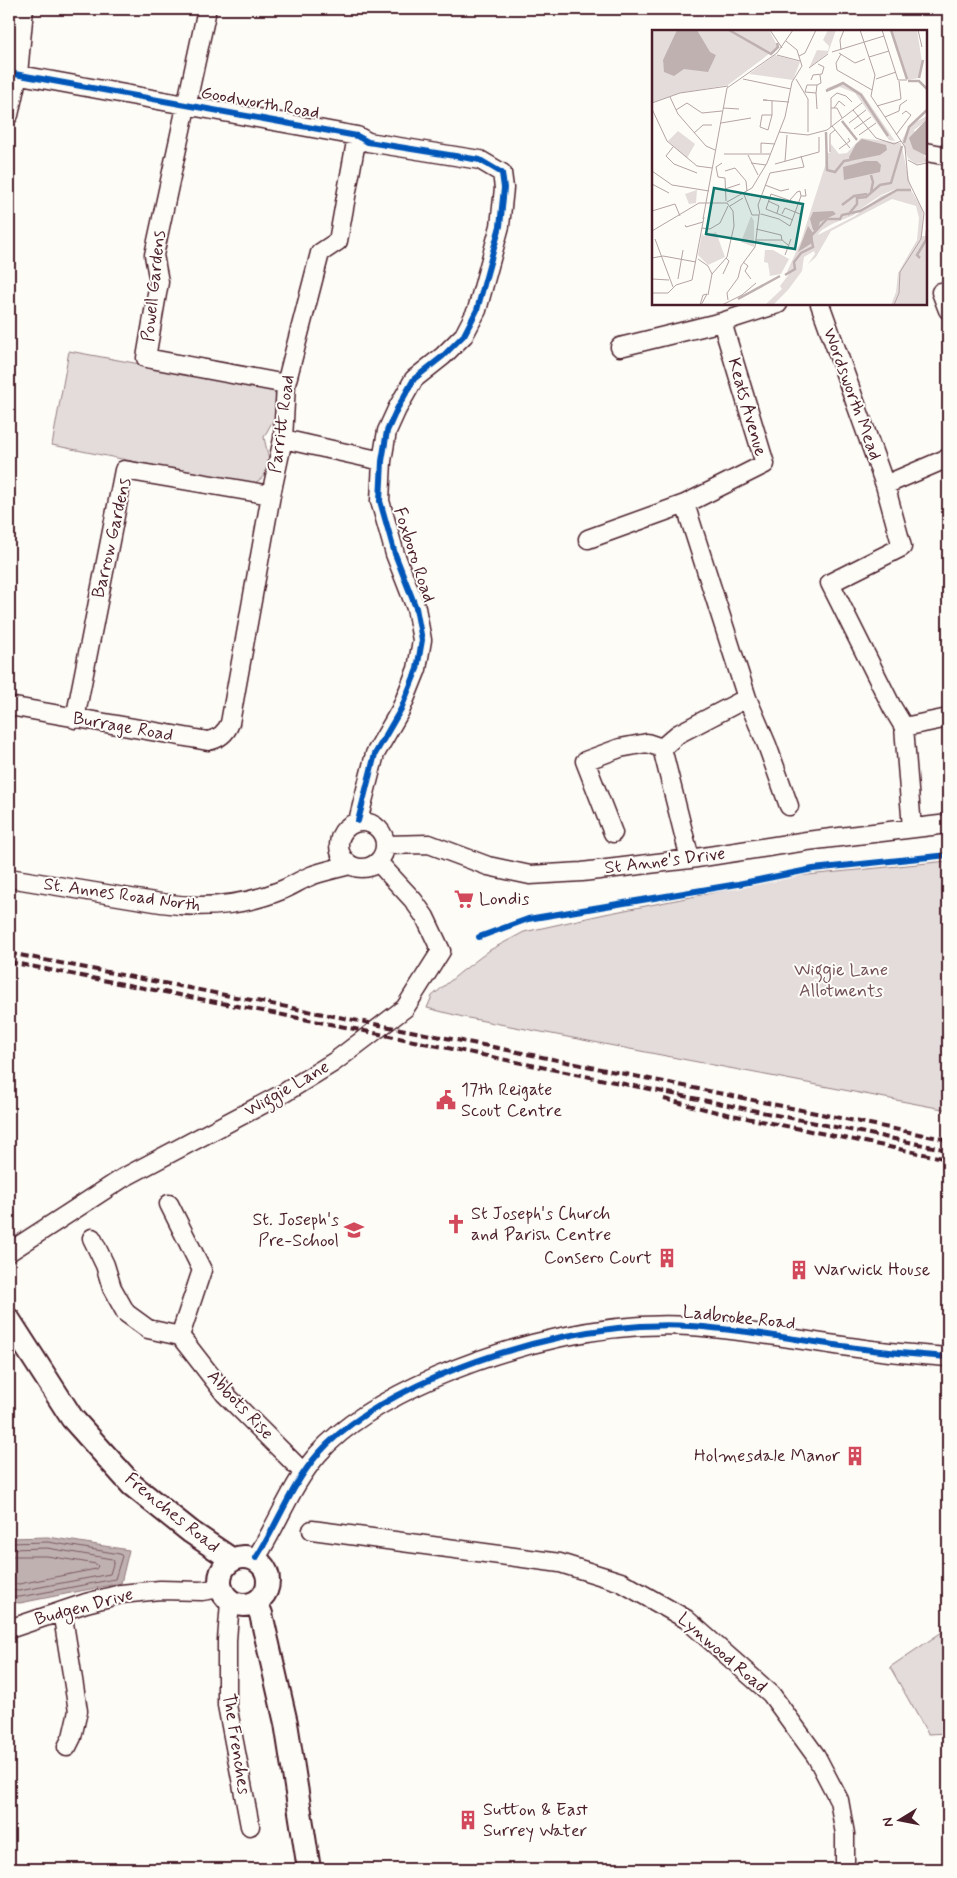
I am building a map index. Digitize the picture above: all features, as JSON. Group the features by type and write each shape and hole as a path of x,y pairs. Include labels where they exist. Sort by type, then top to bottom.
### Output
{"street":[{"path":"9,115 13,74 24,9"},
{"path":"187,105 206,14"},
{"name":"Goodworth Road","path":"13,74 357,136 368,142 480,160 502,173"},
{"name":"Powell Gardens","path":"187,105 154,255 159,282 146,358 286,384"},
{"name":"Parritt Road","path":"230,723 283,439 286,384 320,252 338,242 357,136"},
{"path":"927,152 948,156"},
{"name":"Foxboro Road","path":"358,822 375,754 401,709 417,669 422,640 416,608 395,554 380,501 382,460 387,431 414,379 443,356 464,335 477,310 500,226 504,188 502,173"},
{"path":"940,292 948,310"},
{"path":"620,347 722,322 775,305"},
{"name":"Wordsworth Mead","path":"820,305 885,485 902,546 830,582 892,708 904,727 912,828"},
{"name":"Keats Avenue","path":"588,539 685,504 765,464 722,322"},
{"path":"283,439 382,460"},
{"path":"885,485 948,458"},
{"name":"Barrow Gardens","path":"75,719 124,470 271,496"},
{"path":"685,504 747,698 767,745 789,806"},
{"path":"662,748 678,734 747,698"},
{"name":"Burrage Road","path":"9,706 208,741 215,740 227,730 230,723"},
{"path":"904,727 948,718"},
{"path":"613,833 585,761 620,748 647,743 662,748"},
{"path":"662,748 690,859"},
{"path":"358,822 366,822 379,829 385,845 378,862 361,868 350,865 344,860 340,854 338,844 342,831 349,825 358,822"},
{"name":"St Anne's Drive","path":"385,845 429,844 488,866 530,875 582,872 690,859 807,841 948,824"},
{"name":"Wiggie Lane","path":"9,1252 124,1178 284,1093 334,1062 405,1008 442,951 426,917 414,900 378,862"},
{"name":"St. Annes Road North","path":"9,878 161,904 185,907 214,906 236,903 281,890 311,876 350,865"},
{"path":"92,1238 105,1265 112,1288 126,1313 148,1328 180,1336 202,1270 169,1204"},
{"name":"Frenches Road","path":"9,1320 72,1418 132,1485 191,1532 231,1560"},
{"name":"Ladbroke Road","path":"256,1558 303,1472 319,1452 336,1436 390,1399 420,1384 488,1357 518,1348 590,1332 646,1327 689,1326 769,1334 882,1351 948,1357"},
{"name":"Abbots Rise","path":"180,1336 225,1394 303,1472"},
{"name":"Lynwood Road","path":"312,1530 560,1563 620,1582 686,1619 771,1694 816,1756 839,1800 845,1834 845,1869"},
{"path":"239,1557 256,1558 264,1568 268,1576 267,1588 264,1596 256,1603 245,1606 225,1595 221,1573 231,1560 239,1557"},
{"name":"Budgen Drive","path":"9,1629 121,1594 160,1590 202,1591 225,1595"},
{"name":"The Frenches","path":"225,1595 227,1705 250,1826"},
{"path":"256,1603 261,1614 286,1723 309,1869"},
{"path":"62,1611 78,1711 68,1747"}],"green space":[{"path":"69,351 271,388 278,397 277,413 264,437 269,464 265,475 251,485 52,445"},
{"name":"Wiggie Lane Allotments","path":"948,861 948,1110 463,1017 427,1008 432,996 461,972 490,950 524,932 797,876"},
{"path":"948,1628 948,1733 928,1734 890,1667"}],"water":[{"path":"48,1537 129,1550 121,1583 20,1603 9,1602 9,1538"}],"railway":[{"path":"9,953 498,1048 948,1140"},
{"path":"9,962 340,1026 948,1150"},
{"path":"664,1099 717,1112 948,1159"}],"cycle path":[{"path":"9,73 357,136 368,142 480,160 502,173 504,188 500,226 477,310 464,335 443,356 414,379 387,431 382,461 380,501 395,554 416,608 422,640 417,669 401,709 375,754 358,821"},
{"path":"479,937 528,919 738,884 813,869 948,855"},
{"path":"256,1558 308,1466 343,1430 389,1400 420,1384 496,1354 560,1337 593,1331 658,1325 738,1331 857,1348 948,1357"}],"place":[{"name":"Londis","path":"464,899"},
{"name":"17th Reigate Scout Centre","path":"446,1100"},
{"name":"St Joseph's Church and Parish Centre","path":"456,1224"},
{"name":"St. Joseph's Pre-School","path":"354,1230"},
{"name":"Consero Court","path":"667,1258"},
{"name":"Warwick House","path":"799,1270"},
{"name":"Holmesdale Manor","path":"855,1456"},
{"name":"Sutton & East Surrey Water","path":"468,1820"}]}
